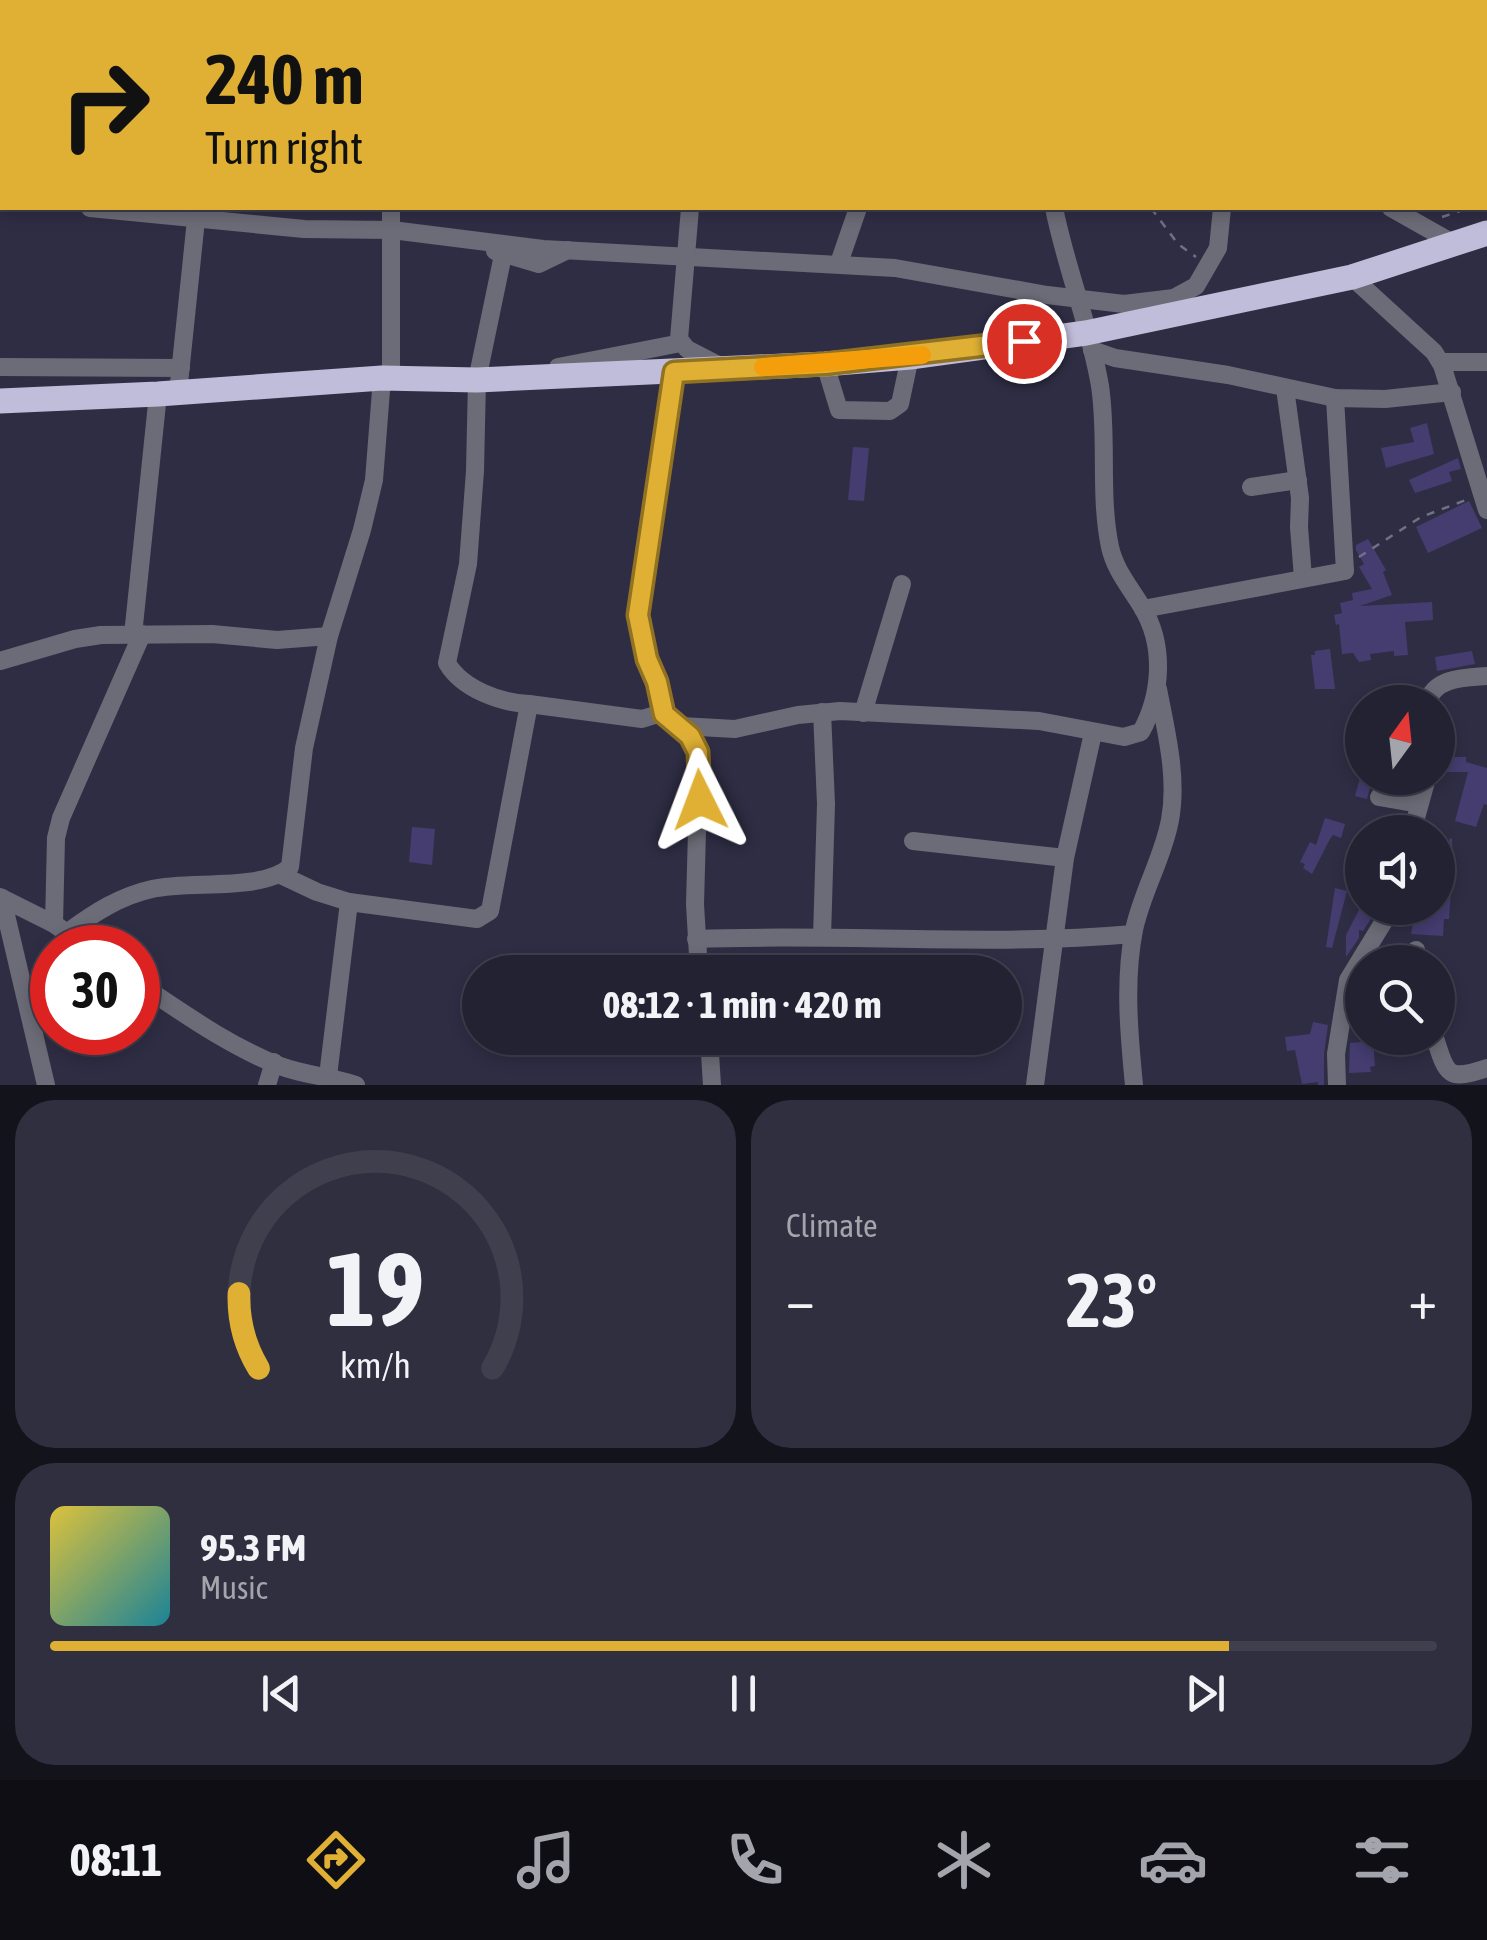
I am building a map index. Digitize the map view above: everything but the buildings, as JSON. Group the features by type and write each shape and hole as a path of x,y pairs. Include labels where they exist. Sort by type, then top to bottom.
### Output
{"highway":[{"path":"0,401 172,385 387,378 477,380 825,364 1089,341 1352,277 1487,232"}],"street":[{"path":"132,210 196,213 304,229 392,230 463,241 685,259 839,264 938,274 1124,304 1174,298 1196,286 1218,248 1222,210"},
{"path":"280,876 294,858 300,771 329,636 371,494 387,378 392,210"},
{"path":"680,343 690,210"},
{"path":"839,264 857,210"},
{"path":"1054,210 1101,392 1109,542 1115,565 1143,609 1156,647 1157,684 1169,744 1170,821 1133,934 1128,1018 1134,1085"},
{"path":"1395,210 1453,243"},
{"path":"61,925 56,838 61,818 138,634 196,213"},
{"path":"463,241 538,264 568,250"},
{"path":"503,255 477,380 468,564 448,663 452,671 493,698 642,719 662,708"},
{"path":"1352,277 1434,352 1440,362 1486,504"},
{"path":"1089,341 1115,358 1335,398 1384,399 1452,392"},
{"path":"521,378 552,368 680,343 725,368"},
{"path":"825,364 840,410 890,411 900,404 910,357"},
{"path":"1440,362 1487,362"},
{"path":"0,366 172,385"},
{"path":"674,372 638,615 662,708 696,746 700,771 697,955"},
{"path":"1284,388 1298,480 1302,578"},
{"path":"1143,609 1344,572 1335,398"},
{"path":"1251,487 1298,480"},
{"path":"862,712 902,584"},
{"path":"0,662 75,639 138,634 212,634 277,640 329,636"},
{"path":"1440,685 1487,676"},
{"path":"680,726 735,728 822,712 862,712 1039,721 1124,736 1139,734 1157,684"},
{"path":"67,925 126,896 153,888 280,876 350,902 477,919 490,911 529,704"},
{"path":"822,712 826,804 822,938"},
{"path":"1035,1085 1065,858 1093,733"},
{"path":"1417,815 1422,795"},
{"path":"1379,797 1420,804"},
{"path":"913,841 1065,858"},
{"path":"1,897 55,925"},
{"path":"1,897 46,1085"},
{"path":"328,1076 350,902"},
{"path":"1337,1085 1340,1016 1348,980 1382,925"},
{"path":"696,939 1052,941 1133,934"},
{"path":"0,980 20,979"},
{"path":"160,997 210,1030 274,1062 356,1085"},
{"path":"711,1055 712,1085"},
{"path":"1441,1055 1454,1075 1487,1068"},
{"path":"267,1085 274,1062"}],"path":[{"path":"1152,210 1178,244 1210,267"},
{"path":"1422,224 1463,210"},
{"path":"1346,566 1422,517 1470,499 1486,504"}],"slow traffic":[{"path":"763,367 922,355"}],"route":[{"path":"700,800 698,752 690,736 664,714 638,615 674,372 910,357 1024,341"}]}
